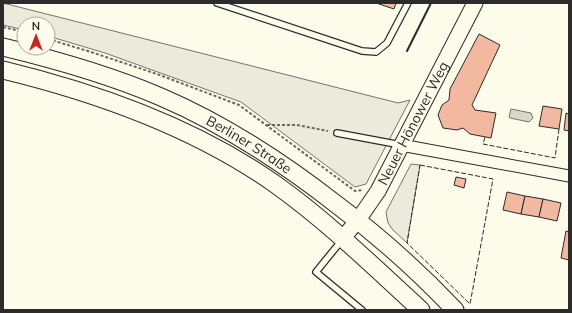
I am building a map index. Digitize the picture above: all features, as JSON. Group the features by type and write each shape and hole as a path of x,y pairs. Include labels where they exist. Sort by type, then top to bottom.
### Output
{"main road":[{"name":"Neuer Hönower Weg","path":"343,238 358,220 374,196 475,3"},
{"name":"Berliner Straße","path":"3,47 51,59 119,80 161,97 247,141 285,166 358,220 386,243 455,310"},
{"name":"Berliner Straße","path":"3,70 48,81 107,100 199,139 274,183 318,216 421,310"}],"street":[{"path":"401,145 569,176"}],"lane":[{"path":"217,3 362,51 376,52 387,43 408,3"},
{"path":"337,133 401,145"},
{"path":"343,238 316,272 362,310"}],"path":[{"path":"3,27 16,30"},
{"path":"56,41 150,71 239,104 354,191 363,190 374,196"},
{"path":"266,125 297,125 337,133"}],"shaded area":[{"path":"3,3 54,16 16,16 16,28 3,25"},
{"path":"56,16 398,103 410,100 366,184 355,187 241,102 105,53 56,38"},
{"path":"511,109 531,113 533,118 529,122 510,118"},
{"path":"411,164 420,165 407,243 388,223 386,212"}],"building":[{"path":"376,3 396,3 394,9"},
{"path":"479,34 500,45 472,105 475,110 496,113 491,138 470,134 463,128 457,130 443,128 438,115 442,105 449,100 450,89"},
{"path":"543,106 562,109 559,129 539,126"},
{"path":"566,113 569,114 569,131 564,130"},
{"path":"456,177 466,179 464,188 454,185"},
{"path":"507,192 525,196 521,214 503,210"},
{"path":"525,196 543,199 539,217 521,214"},
{"path":"543,199 561,203 557,221 539,217"},
{"path":"566,231 569,232 569,260 561,258"}],"fence":[{"path":"485,137 483,144 555,158 559,129"},
{"path":"420,165 493,179 470,304 407,243 420,165"}],"wall":[{"path":"407,51 431,3"}]}
